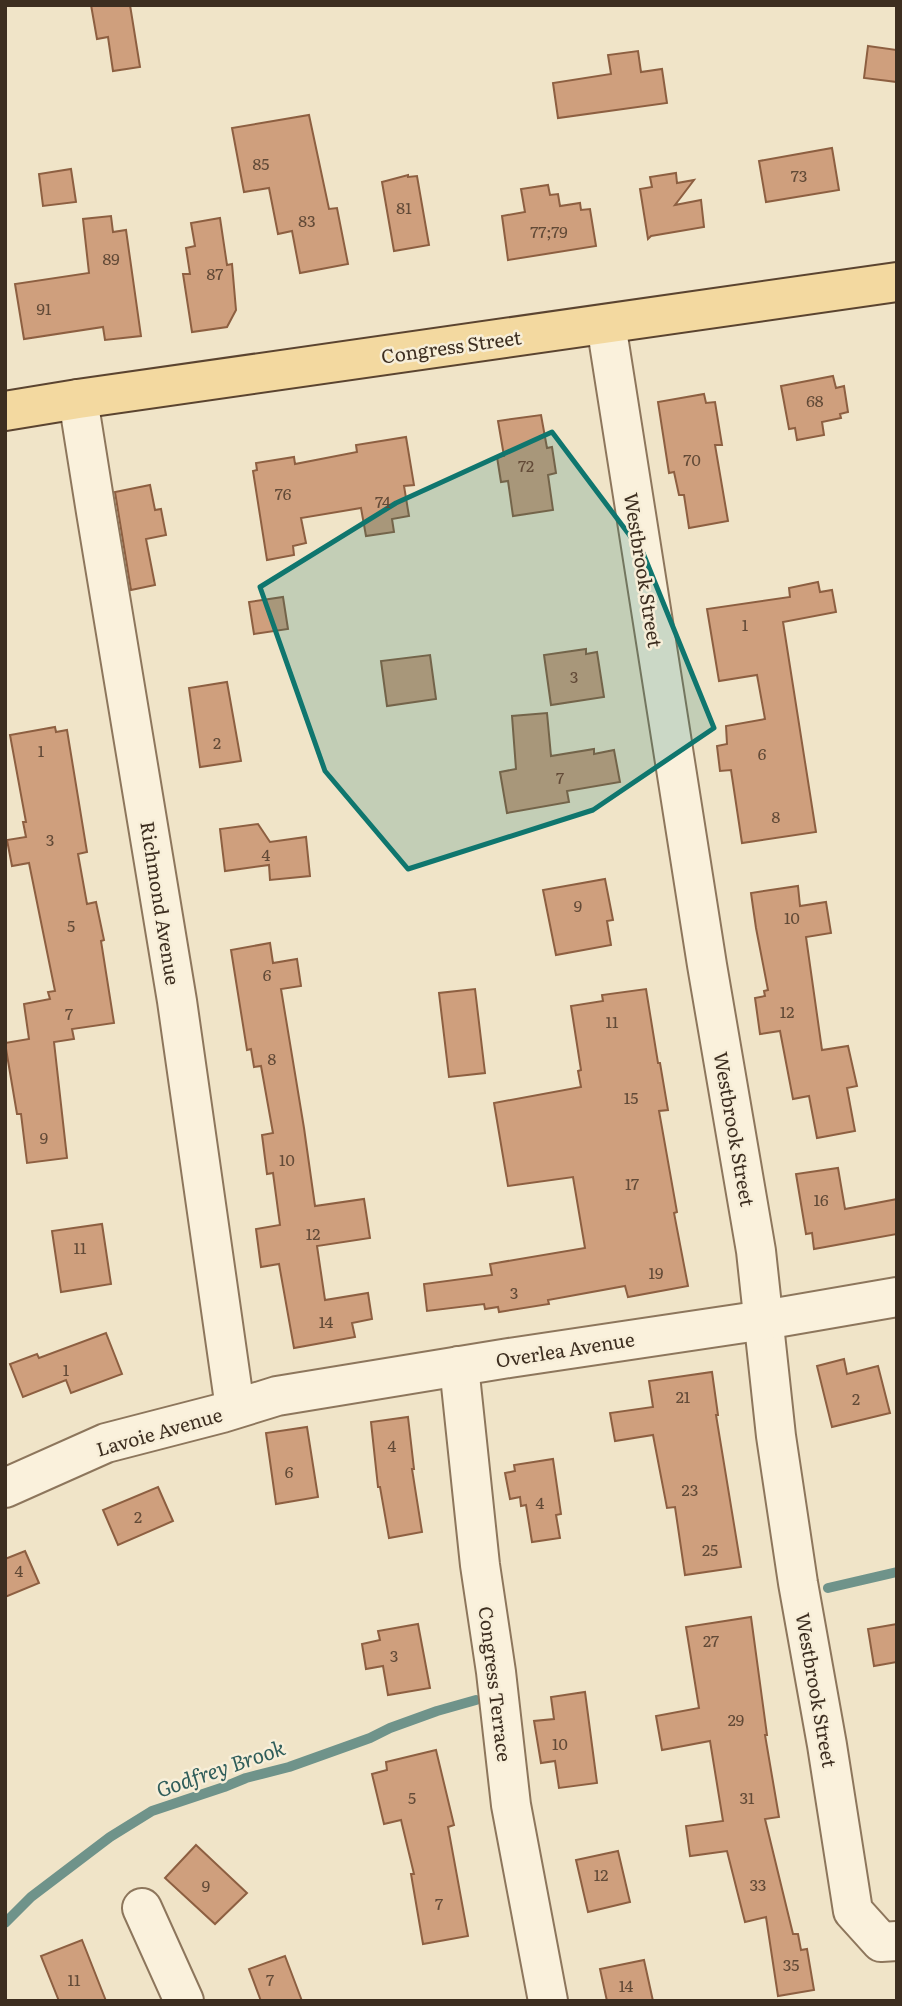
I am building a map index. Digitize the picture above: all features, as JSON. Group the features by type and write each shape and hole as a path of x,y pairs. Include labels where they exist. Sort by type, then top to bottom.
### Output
{"main road":[{"name":"Congress Street","path":"5,411 897,282"}],"street":[{"name":"Westbrook Street","path":"606,324 705,952 756,1251 776,1436 797,1583 827,1745 853,1910 883,1935"},
{"name":"Richmond Avenue","path":"78,399 177,1001 235,1409"},
{"name":"Overlea Avenue","path":"235,1409 277,1396 897,1297"},
{"name":"Congress Terrace","path":"459,1366 480,1566 496,1672 511,1805 548,2001"},
{"name":"Lavoie Avenue","path":"5,1488 106,1443 235,1409"},
{"path":"142,1908 184,2001"}],"highlighted area":[{"path":"552,432 643,553 714,728 593,810 408,869 325,771 260,587 396,503"}],"building":[{"path":"91,5 130,5 140,67 113,71 108,37 97,39"},
{"path":"868,46 897,50 897,82 864,78"},
{"path":"638,51 641,72 662,69 667,103 558,118 553,83 611,74 608,55"},
{"path":"309,115 329,209 337,208 348,264 300,273 292,231 278,234 269,188 244,192 232,128"},
{"path":"832,148 839,190 766,202 759,161"},
{"path":"71,169 76,202 43,206 39,174"},
{"path":"676,173 677,183 694,180 675,205 701,200 704,227 651,236 648,239 640,189 652,187 650,177"},
{"path":"408,175 417,176 429,245 394,251 382,182"},
{"path":"548,185 550,195 558,194 560,206 580,203 581,210 590,209 596,246 508,260 502,216 525,212 521,189"},
{"path":"111,216 113,232 126,230 141,336 105,340 103,327 24,339 15,284 89,273 83,219"},
{"path":"220,218 227,265 232,264 236,310 227,327 192,332 183,274 190,274 186,248 195,246 191,223"},
{"path":"833,376 836,388 844,386 848,412 840,414 841,418 822,422 824,435 797,440 795,428 789,429 781,386"},
{"path":"704,394 706,403 715,402 722,445 715,445 728,521 689,528 684,495 679,495 674,472 669,473 658,402"},
{"path":"541,415 547,448 552,447 556,473 548,475 553,510 513,516 508,481 501,482 497,457 504,456 498,421"},
{"path":"406,437 414,485 404,486 409,516 392,519 394,532 366,536 361,508 301,518 306,543 293,546 294,555 267,560 253,471 257,470 256,463 294,457 295,464 357,452 356,445"},
{"path":"150,485 155,510 161,509 166,535 146,539 155,585 131,590 115,492"},
{"path":"818,582 820,592 832,590 836,612 783,622 816,832 742,843 731,770 720,771 717,746 727,744 726,726 765,719 757,675 719,681 707,609 790,597 789,588"},
{"path":"283,597 288,629 254,634 249,602"},
{"path":"586,649 586,654 597,652 604,697 551,705 544,655"},
{"path":"430,655 436,699 387,706 381,661"},
{"path":"227,682 241,761 200,767 189,688"},
{"path":"547,713 551,756 594,749 594,754 614,750 620,782 567,791 569,802 507,813 500,772 516,769 512,716"},
{"path":"55,727 56,732 67,730 87,852 78,854 87,904 96,902 104,940 101,941 114,1023 72,1029 74,1039 54,1042 67,1158 27,1163 21,1114 17,1114 5,1043 29,1039 24,1004 50,999 48,992 55,991 29,863 12,866 7,840 26,837 23,822 26,822 10,735"},
{"path":"258,824 270,842 306,837 310,876 270,880 269,865 225,871 220,829"},
{"path":"605,879 613,920 607,921 611,945 556,955 543,890"},
{"path":"798,886 800,906 826,902 831,933 806,937 822,1050 848,1046 857,1086 847,1088 855,1131 817,1138 809,1096 793,1099 780,1031 760,1034 755,998 765,996 764,991 768,990 751,893"},
{"path":"270,943 273,963 297,959 301,986 281,989 315,1206 364,1199 370,1238 317,1246 325,1300 368,1293 372,1319 352,1323 355,1337 294,1348 279,1264 261,1267 256,1229 280,1225 273,1173 267,1174 262,1135 273,1133 261,1066 254,1067 251,1049 247,1050 231,950"},
{"path":"475,989 485,1073 449,1077 439,993"},
{"path":"646,989 668,1110 659,1111 688,1286 628,1297 625,1286 548,1300 549,1304 499,1312 498,1307 485,1309 484,1304 427,1311 424,1284 492,1275 490,1264 585,1248 573,1177 508,1186 494,1103 581,1087 571,1006 603,1001 602,995"},
{"path":"838,1168 845,1209 897,1199 897,1234 814,1249 812,1233 806,1234 796,1174"},
{"path":"102,1224 111,1284 61,1292 52,1231"},
{"path":"106,1333 122,1374 71,1393 66,1380 23,1397 10,1364 37,1354 39,1358"},
{"path":"844,1359 847,1374 878,1366 890,1413 832,1427 817,1366"},
{"path":"712,1372 716,1415 741,1567 685,1575 675,1507 667,1508 653,1435 615,1441 610,1413 653,1407 649,1381"},
{"path":"408,1417 412,1469 422,1532 389,1538 378,1487 371,1422"},
{"path":"307,1427 318,1497 276,1504 266,1433"},
{"path":"553,1459 561,1514 556,1515 560,1538 532,1542 526,1505 521,1506 520,1497 510,1499 505,1473 515,1471 514,1465"},
{"path":"158,1487 173,1521 118,1545 103,1510"},
{"path":"25,1551 39,1583 5,1597 5,1559"},
{"path":"751,1617 765,1735 779,1817 765,1819 793,1934 798,1934 801,1950 807,1949 814,1990 778,1996 766,1917 745,1922 727,1851 690,1856 686,1826 723,1821 710,1741 662,1750 656,1716 699,1708 686,1627"},
{"path":"418,1624 430,1688 388,1695 383,1666 366,1669 362,1644 380,1640 378,1631"},
{"path":"897,1624 897,1662 874,1666 868,1629"},
{"path":"585,1692 597,1783 559,1788 555,1761 541,1763 534,1721 554,1719 551,1697"},
{"path":"436,1750 454,1825 448,1827 468,1936 423,1944 411,1874 414,1874 401,1820 384,1824 372,1774 387,1770 386,1762"},
{"path":"196,1845 247,1893 215,1924 165,1878"},
{"path":"618,1851 630,1902 588,1912 576,1860"},
{"path":"82,1940 106,2001 59,2001 41,1956"},
{"path":"285,1956 302,2001 261,2001 249,1969"},
{"path":"644,1960 653,2001 607,2001 600,1969"}],"waterway":[{"name":"Godfrey Brook","path":"828,1588 897,1572"},
{"name":"Godfrey Brook","path":"5,1923 31,1897 110,1837 152,1811 246,1778 289,1767 437,1711 476,1700"}]}
